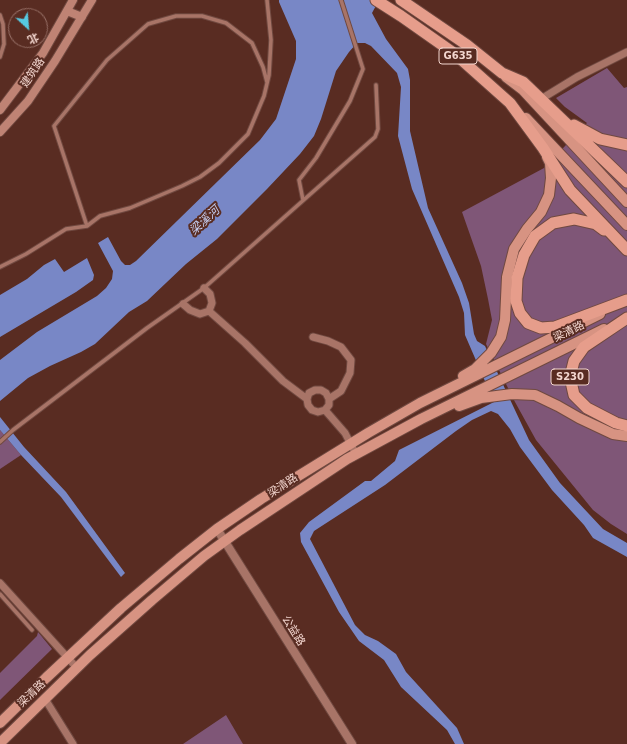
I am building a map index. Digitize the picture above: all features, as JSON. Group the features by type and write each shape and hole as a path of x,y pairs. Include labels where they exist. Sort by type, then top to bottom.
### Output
{"highway":[{"name":"G635","path":"376,0 402,16 455,54 510,103"},
{"name":"G635","path":"401,0 467,46 502,73"},
{"path":"502,73 523,82 627,182"},
{"path":"510,103 543,148 570,190 627,250"},
{"path":"553,110 574,126 600,139 627,145"},
{"path":"617,239 596,224 574,219 553,223 535,236 524,255 516,278 516,301 520,313 528,323 541,328 555,327 627,300"},
{"name":"S230","path":"625,319 584,347 574,361 570,377 574,395 587,408 616,423 627,426"}],"main road":[{"name":"建筑路","path":"0,110 44,53 73,0"},
{"name":"建筑路","path":"0,132 28,101 92,0"},
{"path":"67,11 82,17"},
{"path":"502,73 523,90 627,202"},
{"path":"510,103 627,225"},
{"path":"428,399 475,368 491,353 501,337 505,320 507,277 514,250 527,229 541,212 549,195 551,178 550,163 543,148"},
{"name":"梁清路","path":"0,723 121,608 217,529 261,499 350,444 428,399 469,380 627,300"},
{"name":"梁清路","path":"0,743 45,699 152,600 224,541 328,471 356,454 421,419 480,394 509,376 625,319"},
{"path":"480,394 535,395 613,434 627,436"}],"street":[{"path":"541,99 627,52"},
{"path":"204,288 210,294 212,303 209,311"},
{"path":"183,304 190,310 200,314 209,311"},
{"path":"209,311 245,343 283,381 307,399"},
{"path":"313,338 328,341 341,347 351,360 350,373 341,391 329,399"},
{"path":"315,390 321,390 326,393 329,399 325,410 318,412 312,410 308,406 307,399 310,393 315,390"},
{"path":"325,410 345,433 356,454"},
{"name":"公益路","path":"217,529 352,744"},
{"path":"0,583 78,668"},
{"path":"45,699 74,744"}],"lane":[{"path":"0,267 26,254 66,229 87,226 100,216 130,208 200,177 219,163 248,134 264,96 267,83 271,40 267,0"},
{"path":"303,200 299,180 316,158 350,101 363,69 341,0"},
{"path":"0,15 3,24 4,44 0,57"},
{"path":"87,226 54,126 107,60 148,24 176,16 202,16 226,23 252,43 263,67 267,83"},
{"path":"1,441 13,430 147,328 204,288 375,137 378,129 376,85"},
{"path":"0,594 32,630"}],"shaded area":[{"path":"607,68 624,88 627,87 627,534 593,510 536,440 515,402 486,344 492,320 481,266 462,212 544,168 587,123 565,107 556,98"},
{"path":"0,430 21,455 0,469"},
{"path":"38,632 52,649 0,700 0,673 37,636"},
{"path":"226,715 243,744 183,744"}],"water":[{"name":"梁溪河","path":"279,0 379,0 372,13 386,39 408,69 410,80 410,131 428,208 462,283 469,303 474,334 477,341 485,346 529,440 560,483 603,529 627,543 627,557 593,538 584,525 552,490 498,414 491,411 472,420 385,485 314,531 310,539 355,625 365,635 378,641 396,654 406,672 457,728 464,744 455,744 447,730 401,687 384,660 359,641 339,612 301,542 300,533 309,522 365,481 371,481 395,461 399,450 494,402 465,335 464,313 459,297 412,189 398,136 401,87 397,73 371,46 365,43 357,43 349,52 336,71 314,136 300,154 217,239 186,264 147,301 129,312 95,344 28,378 0,401 0,360 37,332 97,296 106,288 112,279 113,271 98,243 108,237 121,261 125,265 130,265 136,261 260,140 276,119 296,59 296,41"},
{"path":"87,258 94,275 93,280 76,292 0,337 0,295 27,279 44,265 55,259 64,272"},
{"path":"0,417 24,447 66,492 125,573 121,577 61,497 21,455 0,430"}]}
